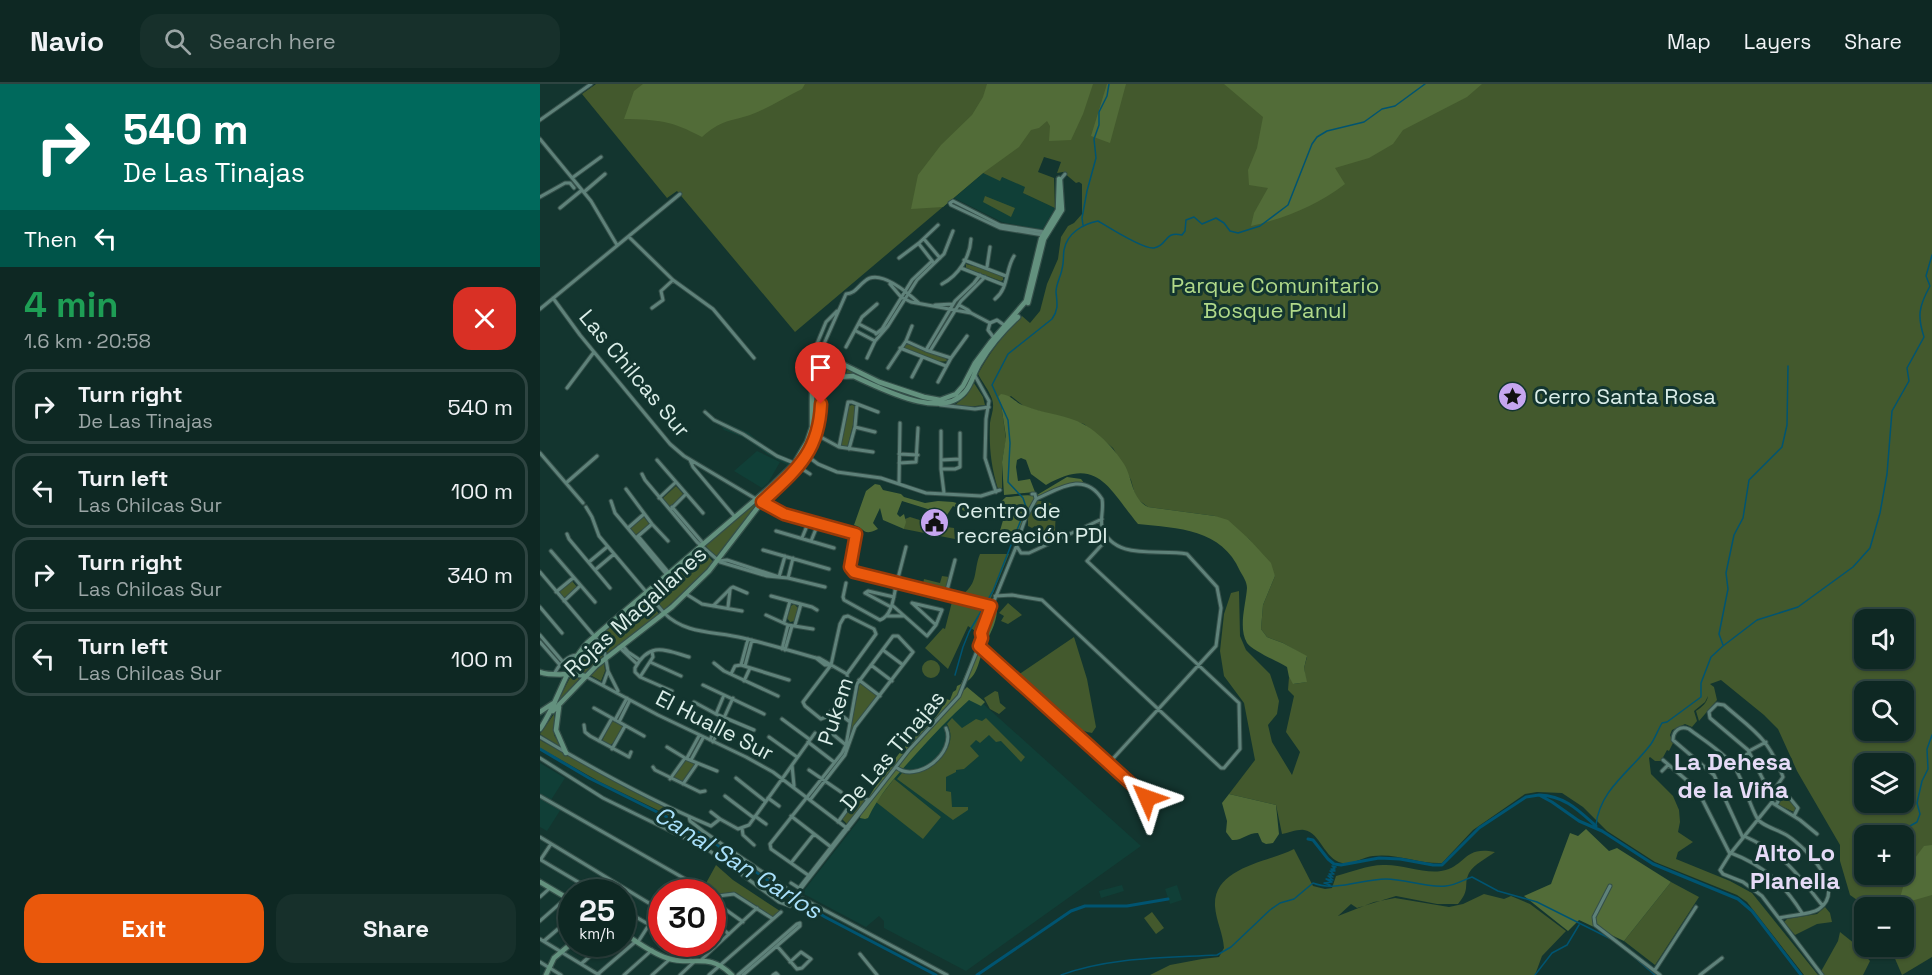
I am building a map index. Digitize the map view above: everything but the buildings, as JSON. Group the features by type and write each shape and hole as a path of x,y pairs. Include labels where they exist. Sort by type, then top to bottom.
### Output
{"street":[{"path":"540,120 591,84"},
{"path":"540,139 572,178 574,186"},
{"path":"572,178 601,157"},
{"path":"560,208 605,174"},
{"path":"939,405 953,401 966,391 973,372 994,338 1026,301 1045,234 1058,210 1057,180 1065,174"},
{"path":"540,197 565,183 570,183 583,191 617,245"},
{"path":"540,309 680,194"},
{"path":"953,201 1003,225 1045,234 1000,228 950,203 953,201"},
{"path":"899,258 938,225"},
{"path":"867,358 882,328 915,276 940,258 953,231"},
{"path":"814,352 897,389 937,400 950,398 958,392 994,343 1028,303 1045,234"},
{"path":"628,236 673,280 713,309 754,358"},
{"path":"924,238 940,258"},
{"path":"942,284 952,278 961,268 971,238"},
{"path":"919,243 933,262"},
{"path":"987,267 990,247"},
{"path":"995,299 1001,294 1005,285 1014,256"},
{"path":"964,260 1006,276"},
{"path":"961,268 1005,285"},
{"path":"953,310 954,304 980,275"},
{"name":"Rojas Magallanes","path":"540,729 558,703 606,657 688,596 718,561 762,502 797,465 817,435 821,396 818,374 820,353 845,295 856,291 865,280 871,277 881,277 889,283"},
{"path":"928,351 953,310 986,277"},
{"path":"651,308 663,300 661,291 673,280"},
{"path":"889,283 903,298 911,302 970,313 990,323 997,320 1004,325"},
{"path":"889,283 906,292 919,303"},
{"name":"Las Chilcas Sur","path":"553,298 594,352 668,441 690,460 784,514 858,535 850,567 852,571 987,605"},
{"path":"846,348 864,315 877,304"},
{"path":"934,306 954,304 970,313"},
{"name":"Rojas Magallanes","path":"804,454 813,422 814,352 826,322 838,310"},
{"path":"990,323 988,332 994,338"},
{"path":"859,324 878,335"},
{"path":"888,368 912,326"},
{"path":"856,331 875,341"},
{"path":"938,382 951,358 967,336"},
{"path":"906,340 928,351 951,358"},
{"path":"900,348 946,366"},
{"path":"567,388 594,352"},
{"path":"912,377 922,358"},
{"path":"842,376 845,370 843,365"},
{"path":"804,454 837,472 876,477 921,492 981,496 998,491 986,460 986,419 989,407 987,395 973,372"},
{"path":"821,396 831,382 842,376 853,376 922,402 958,408 989,407"},
{"path":"953,401 954,406 958,408"},
{"path":"839,447 846,405 850,402 878,412"},
{"path":"849,449 855,427 857,404"},
{"path":"705,412 714,420 743,434 810,474"},
{"path":"899,483 900,423"},
{"path":"855,427 875,432"},
{"path":"899,463 913,463 917,459 918,428"},
{"path":"941,431 941,469 944,493"},
{"path":"941,469 958,468 960,433"},
{"path":"817,435 839,447 873,452"},
{"path":"540,453 583,503"},
{"path":"899,454 918,455"},
{"path":"566,483 597,456"},
{"path":"941,460 960,459"},
{"path":"657,460 703,513"},
{"path":"690,460 693,467 735,517"},
{"name":"Rojas Magallanes","path":"558,703 578,655 595,636 797,465"},
{"path":"642,474 659,498 718,561 767,576 788,578 825,587"},
{"path":"659,498 676,482"},
{"path":"1032,494 1035,494 1036,499 1066,486 1082,483 1093,488 1101,497 1102,527 1108,538 1129,551 1187,554 1215,584 1221,608 1214,649 1109,763"},
{"path":"626,489 668,541"},
{"path":"671,509 686,494"},
{"name":"De Las Tinajas","path":"796,895 896,767 960,696 982,638 987,605 995,596 1026,517 1036,499"},
{"path":"610,501 615,513 668,574"},
{"path":"586,507 592,517 596,532 664,613 676,623 688,629 750,639 816,658 825,665 831,665 847,674"},
{"path":"628,528 644,514"},
{"path":"1016,547 1021,553 1029,553 1102,519"},
{"path":"802,538 809,521"},
{"path":"637,537 652,524"},
{"path":"811,541 818,524"},
{"path":"776,531 834,548"},
{"path":"567,534 610,588"},
{"path":"995,596 1042,600 1221,768 1226,767 1240,751 1239,704 1087,561 1108,538"},
{"path":"589,562 608,547"},
{"path":"887,616 892,606 906,547"},
{"path":"764,550 829,569"},
{"path":"551,551 595,602"},
{"path":"595,570 614,554"},
{"path":"779,577 785,556"},
{"path":"788,578 793,558"},
{"path":"946,594 955,560"},
{"path":"540,572 603,647 608,671 620,694"},
{"path":"556,592 573,578"},
{"path":"846,583 844,600 880,620 887,616 905,616"},
{"path":"564,601 580,586"},
{"path":"713,606 731,588 734,587 747,593"},
{"path":"728,608 731,588"},
{"path":"894,597 868,591 865,593 892,606 927,636 936,625 942,612 941,609 912,603 936,625"},
{"path":"688,596 702,604 742,611"},
{"path":"771,597 817,610"},
{"path":"784,622 790,601"},
{"path":"784,649 801,604"},
{"path":"540,607 562,633"},
{"path":"540,619 546,614"},
{"path":"766,615 792,625 813,629"},
{"path":"849,616 874,629 876,635 847,674 848,689 826,717 821,719 805,706 803,703 831,665 840,624 844,617 849,616"},
{"path":"540,635 561,664"},
{"name":"Pukem","path":"836,763 846,745 859,680 895,635 913,652 904,665"},
{"path":"743,665 750,639"},
{"path":"540,642 561,664"},
{"path":"620,645 639,662"},
{"path":"979,646 1147,798"},
{"path":"672,691 640,677 635,672 639,662 648,652 663,648 689,657"},
{"path":"810,800 836,763 847,752 855,727 904,665 883,650"},
{"path":"640,677 653,657 652,652"},
{"name":"Rojas Magallanes","path":"554,674 572,655 578,655"},
{"path":"650,662 681,676"},
{"path":"714,663 744,681 778,696"},
{"path":"731,674 735,666 743,665 789,680"},
{"path":"871,665 892,681"},
{"path":"744,681 750,668"},
{"path":"603,685 608,671"},
{"name":"El Hualle Sur","path":"540,672 585,676 701,737 746,757 782,778 847,828"},
{"path":"859,680 880,696"},
{"path":"703,685 764,714"},
{"path":"712,741 724,695"},
{"path":"720,716 733,698"},
{"path":"599,741 628,699"},
{"path":"694,702 754,730"},
{"path":"540,712 558,703"},
{"path":"558,703 556,730 566,753"},
{"path":"1771,794 1783,777 1766,742 1718,703 1709,713 1710,719 1749,752 1773,802 1816,834"},
{"path":"594,708 644,736"},
{"path":"840,714 850,722"},
{"path":"782,718 836,763"},
{"path":"584,725 585,732 612,749 628,757 631,752"},
{"path":"612,749 625,726"},
{"path":"1779,918 1814,912 1822,906 1829,885 1826,876 1800,846 1785,834 1757,820 1732,764 1685,727 1676,731 1673,740 1714,775 1744,837 1764,845 1782,857 1797,872 1822,906"},
{"path":"896,767 901,771 909,772 930,765 946,745 948,735 946,728"},
{"path":"829,731 846,745"},
{"path":"711,812 733,828 749,825 815,733"},
{"path":"540,737 602,774 688,816 712,825 720,819"},
{"path":"670,778 687,759 701,737"},
{"path":"770,737 797,757"},
{"path":"1732,764 1766,742"},
{"path":"667,747 697,764 717,771"},
{"path":"540,758 603,798 706,849 779,902 790,906"},
{"path":"1663,760 1697,789 1730,854 1751,861 1772,875 1787,890 1802,913"},
{"path":"683,784 697,764"},
{"name":"El Hualle Sur","path":"792,764 794,787"},
{"path":"1662,771 1668,765"},
{"path":"653,767 700,792 705,791"},
{"path":"809,770 841,792"},
{"path":"736,778 779,806"},
{"path":"808,875 770,846 806,796 823,780"},
{"path":"540,795 685,879"},
{"path":"725,796 766,824"},
{"path":"838,822 856,797 870,799"},
{"path":"1789,797 1798,808 1794,816"},
{"path":"1773,802 1721,865 1722,873 1738,879 1766,901 1822,975"},
{"path":"688,816 690,821 703,831 796,895 947,975"},
{"path":"791,816 831,846"},
{"path":"742,828 743,835 754,844"},
{"path":"790,883 799,888 847,828"},
{"path":"791,863 814,834"},
{"path":"540,837 648,903"},
{"path":"551,844 540,860 574,879"},
{"path":"540,882 558,893"},
{"path":"1610,886 1594,917 1595,925 1660,975"},
{"path":"540,897 550,888"},
{"path":"726,895 734,894 773,919"},
{"path":"540,921 558,905"},
{"path":"1655,970 1696,907"},
{"path":"680,975 757,908"},
{"path":"726,910 743,922"},
{"path":"709,975 781,912"},
{"path":"738,975 800,923 800,926 743,975"},
{"path":"570,957 598,975 637,941 648,926"},
{"path":"544,941 558,929"},
{"path":"540,939 558,950"},
{"path":"637,941 648,948"},
{"path":"777,946 790,962 799,969 811,959 801,952 790,962"},
{"path":"624,975 648,954"},
{"path":"860,954 877,975"},
{"path":"546,975 558,957"},
{"path":"581,964 589,957"},
{"path":"666,957 700,959 720,965 732,975"},
{"path":"1700,975 1722,958"},
{"path":"652,975 670,959"},
{"path":"540,962 551,966 561,975"},
{"path":"772,975 776,973 778,975"}],"shaded area":[{"path":"983,173 1000,180 1002,177 1026,187 1023,193 1055,208 1042,230 1002,222 954,198"},
{"path":"726,423 749,433 767,449 794,461 789,466 745,438 724,430 722,427"},
{"path":"757,451 780,462 768,483 762,488 734,471"},
{"path":"969,691 1141,846 966,971 884,928 884,921 879,916 866,927 802,893 910,755"},
{"path":"540,763 565,778 551,800 540,794"},
{"path":"540,797 561,809 547,831 540,827"},
{"path":"1122,885 1124,891 1101,898 1099,891"},
{"path":"1177,885 1182,900 1170,904 1165,889"}],"green space":[{"name":"Parque Comunitario Bosque Panul","path":"596,84 1932,84 1932,957 1902,975 1894,957 1914,957 1914,897 1854,898 1850,895 1840,861 1840,845 1797,771 1778,729 1721,680 1710,684 1714,687 1717,700 1699,721 1696,711 1704,705 1708,696 1705,702 1694,711 1697,721 1692,727 1685,724 1672,730 1670,735 1673,743 1661,761 1649,758 1651,774 1673,796 1679,810 1678,832 1693,842 1678,852 1676,859 1730,881 1752,893 1818,975 1804,975 1747,902 1737,895 1655,862 1607,831 1583,807 1562,793 1525,794 1473,830 1442,863 1382,855 1342,863 1331,857 1310,832 1302,830 1282,834 1276,805 1229,794 1255,760 1244,703 1224,676 1220,651 1224,614 1231,593 1239,591 1240,636 1246,650 1270,674 1279,701 1277,714 1268,725 1272,742 1292,775 1300,752 1286,732 1294,696 1288,690 1289,677 1294,684 1306,682 1304,668 1307,657 1267,637 1261,629 1263,605 1275,576 1249,539 1215,516 1148,507 1136,498 1131,480 1113,448 1084,424 1025,407 1011,396 1001,403 1006,439 1002,462 1002,488 998,489 990,449 993,402 978,374 987,358 1022,316 1030,323 1040,311 1047,284 1058,259 1061,237 1068,226 1082,214 1082,184 1076,183 1063,172 1057,173 1061,162 1044,157 1038,172 1054,178 1055,208 1023,193 1025,187 1002,177 1000,181 983,173 795,332 677,191 667,198 582,94"},
{"path":"643,84 805,84 802,89 750,115 720,124 702,137 664,122 624,119 634,91"},
{"path":"987,84 1093,84 1071,140 1049,141 1050,126 1047,121 1039,128 1031,130 1019,147 983,173 943,207 911,209 918,175 941,145 972,115 983,97"},
{"path":"1107,84 1126,84 1110,143 1091,136"},
{"path":"1224,84 1482,84 1467,97 1403,130 1393,144 1369,158 1335,168 1345,184 1323,199 1288,215 1251,226 1254,213 1268,188 1249,185 1248,170 1257,148 1263,117"},
{"path":"985,196 1015,208 1011,217 983,202"},
{"path":"966,264 988,270 1003,277 1003,280 966,268"},
{"path":"908,344 946,358 947,361 932,360 904,348"},
{"path":"825,357 844,371 841,376 824,388 822,378"},
{"path":"847,368 915,396 949,399 971,376 961,394 955,398 944,401 931,401 901,395 846,375"},
{"path":"974,383 985,405 966,407 955,405 966,396"},
{"path":"1001,394 1022,405 1077,421 1098,434 1120,458 1138,499 1148,507 1215,516 1228,520 1249,539 1271,563 1275,576 1263,605 1261,629 1267,637 1307,656 1304,668 1307,682 1293,684 1287,667 1260,653 1247,643 1243,630 1246,581 1232,557 1222,546 1197,533 1138,524 1109,488 1090,475 1078,473 1046,485 1031,474 1026,460 1021,458 1017,460 1016,467 1018,481 1030,479 1035,492 1004,495 1002,462 1006,437 998,397"},
{"path":"849,406 855,406 853,425 847,448 841,446"},
{"path":"1067,477 1081,479 1084,483 1064,486 1040,498 1037,495"},
{"path":"875,484 880,485 883,490 925,503 953,502 982,510 994,508 1006,497 1031,495 1035,499 1017,539 1008,542 988,539 982,535 999,534 1004,509 986,515 964,511 953,506 947,515 902,501 897,514 900,517 904,514 906,522 904,529 883,520 880,508 873,523 878,529 867,532 854,525 866,491"},
{"path":"676,486 684,495 670,507 663,498"},
{"path":"1037,501 1046,501 1051,504 1056,513 1056,537 1047,542 1040,529 1028,526 1028,517"},
{"path":"755,502 758,504 717,559 705,545"},
{"path":"644,517 650,525 635,535 630,528"},
{"path":"910,517 954,528 955,539 904,529 905,519"},
{"path":"700,550 703,550 714,563 663,609 651,593"},
{"path":"980,554 1009,554 989,603 962,595 971,586"},
{"path":"942,576 949,577 946,589 923,584 924,579 940,583"},
{"path":"572,581 577,587 564,598 559,591"},
{"path":"645,597 660,615 607,653 598,637"},
{"path":"953,598 987,607 978,633 968,626 948,669 925,648 943,628 945,629"},
{"path":"1008,603 1022,615 1008,624 1001,621 1004,616 999,613"},
{"path":"794,604 798,608 795,621 790,622 787,618"},
{"path":"993,607 997,611 994,625 975,672 964,683 963,691 967,687 985,702 981,706 969,700 962,706 896,776 868,818 860,818 872,793 892,762 909,742 934,719 945,699 950,700 957,686 961,684 979,643 982,641 989,620 987,615 989,609"},
{"path":"1074,637 1087,679 1096,727 1092,733 1062,718 1018,675"},
{"path":"594,640 604,653 603,656 584,674 574,671 581,654"},
{"path":"931,660 937,663 940,669 937,675 931,678 925,675 922,669 925,663"},
{"path":"604,662 605,671 601,681 590,675"},
{"path":"571,676 579,679 554,708"},
{"path":"860,682 877,695 877,698 855,726 848,748 840,760 846,749"},
{"path":"995,691 998,692 1000,703 1006,708 999,714 990,709 984,698"},
{"path":"554,714 554,735 562,748 540,734"},
{"path":"952,718 962,728 976,719 982,721 986,718 1025,757 1021,762 1001,741 996,742 989,735 980,743 976,740 970,746 979,756 964,769 956,770 946,777 946,791 951,792 952,807 968,807 968,810 953,820 897,779 902,773 921,770 939,759 950,743 947,724"},
{"path":"612,721 622,725 623,728 609,746 602,741"},
{"path":"540,740 678,814 670,816 600,782 540,748"},
{"path":"687,759 695,766 682,783 673,776"},
{"path":"894,779 941,817 923,839 876,802"},
{"path":"1778,791 1794,805 1796,808 1794,812 1779,805 1781,800 1775,795"},
{"path":"1229,794 1276,805 1279,834 1273,843 1262,842 1258,833 1232,840 1226,832 1227,821 1222,803"},
{"path":"860,797 866,800 847,824 842,819"},
{"path":"1586,829 1609,851 1617,848 1671,882 1624,941 1579,920 1568,931 1524,896 1551,884 1570,833 1578,836"},
{"path":"1932,845 1932,895 1914,900 1914,897 1900,897 1904,885 1914,885 1914,859 1924,846"},
{"path":"1294,849 1313,886 1325,889 1332,888 1336,876 1367,867 1386,865 1441,871 1449,869 1477,851 1495,852 1471,870 1467,877 1466,891 1458,904 1437,904 1396,896 1381,901 1395,898 1449,907 1463,904 1484,894 1504,899 1511,896 1530,904 1566,931 1542,956 1535,975 1150,975 1170,965 1219,957 1224,948 1215,906 1217,893 1223,882 1244,868","holes":["1351,904 1357,908 1365,906 1338,916"]},
{"path":"716,865 733,880 780,911 773,917 735,892 726,893 726,879 708,879"},
{"path":"1671,882 1699,897 1655,965 1624,941"},
{"path":"1825,907 1830,913 1832,922 1817,924 1795,935 1784,922 1787,919 1817,914"},
{"path":"1152,912 1164,928 1156,934 1144,918"},
{"path":"1840,932 1854,943 1854,957 1866,957 1870,961 1863,975 1819,975 1838,941"}],"waterway":[{"path":"1083,225 1082,218 1087,191 1096,158 1094,139 1099,125 1099,112 1107,96 1109,84"},
{"path":"955,675 969,632 993,591 1026,507 1023,498 1008,482 1010,443 1008,420 992,385 1008,354 1052,319 1056,312 1056,289 1068,239 1081,227 1098,221 1149,248 1159,246 1172,235 1182,235 1185,231 1186,220 1194,217 1202,224 1216,218 1230,231 1238,233 1260,226 1288,205 1312,144 1317,137 1327,131 1364,122 1382,109 1395,106 1425,84"},
{"path":"1596,825 1603,801 1651,744 1662,723 1667,722 1701,697 1701,683 1711,657 1757,620 1798,607 1853,567 1870,548 1880,513 1887,474 1892,411 1909,381 1907,368 1924,337 1920,323 1920,311 1930,286 1926,276 1932,255"},
{"path":"1723,645 1719,634 1728,589 1726,573 1734,535 1743,518 1749,480 1782,447 1787,425 1788,366"},
{"path":"1912,825 1917,822 1920,814 1917,803 1922,781 1928,769 1927,749 1932,735"},
{"name":"Canal San Carlos","path":"540,749 589,778 703,835 792,897 825,917 936,975"},
{"path":"1308,839 1313,840 1334,864 1341,865 1379,858 1442,865 1479,828 1526,797 1539,795 1579,821 1602,831 1653,864 1738,899 1752,911 1801,975"},
{"path":"1540,795 1564,801 1596,826"},
{"path":"1330,885 1324,883 1332,882 1326,879 1333,880 1328,876 1333,877 1329,874 1334,874 1330,871 1335,871 1331,869 1335,869 1332,866 1336,867"},
{"path":"1061,975 1118,962 1217,955 1231,947 1270,910 1280,903 1294,899 1313,883 1340,886 1386,879 1446,886 1472,877 1498,891 1537,902 1611,939"},
{"path":"977,975 1071,911 1085,906 1127,906 1168,899"},
{"path":"1535,975 1552,953 1567,945 1579,925"},
{"path":"1634,957 1655,975"}],"place":[{"name":"Cerro Santa Rosa","path":"1513,396"},
{"name":"Centro de recreación PDI","path":"935,523"}],"district":[{"name":"La Dehesa de la Viña","path":"1733,775"},
{"name":"Alto Lo Planella","path":"1795,866"}],"route":[{"path":"821,404 818,429 809,453 762,502 784,514 858,535 850,567 854,572 991,606 981,633 979,646 1147,798"}]}
